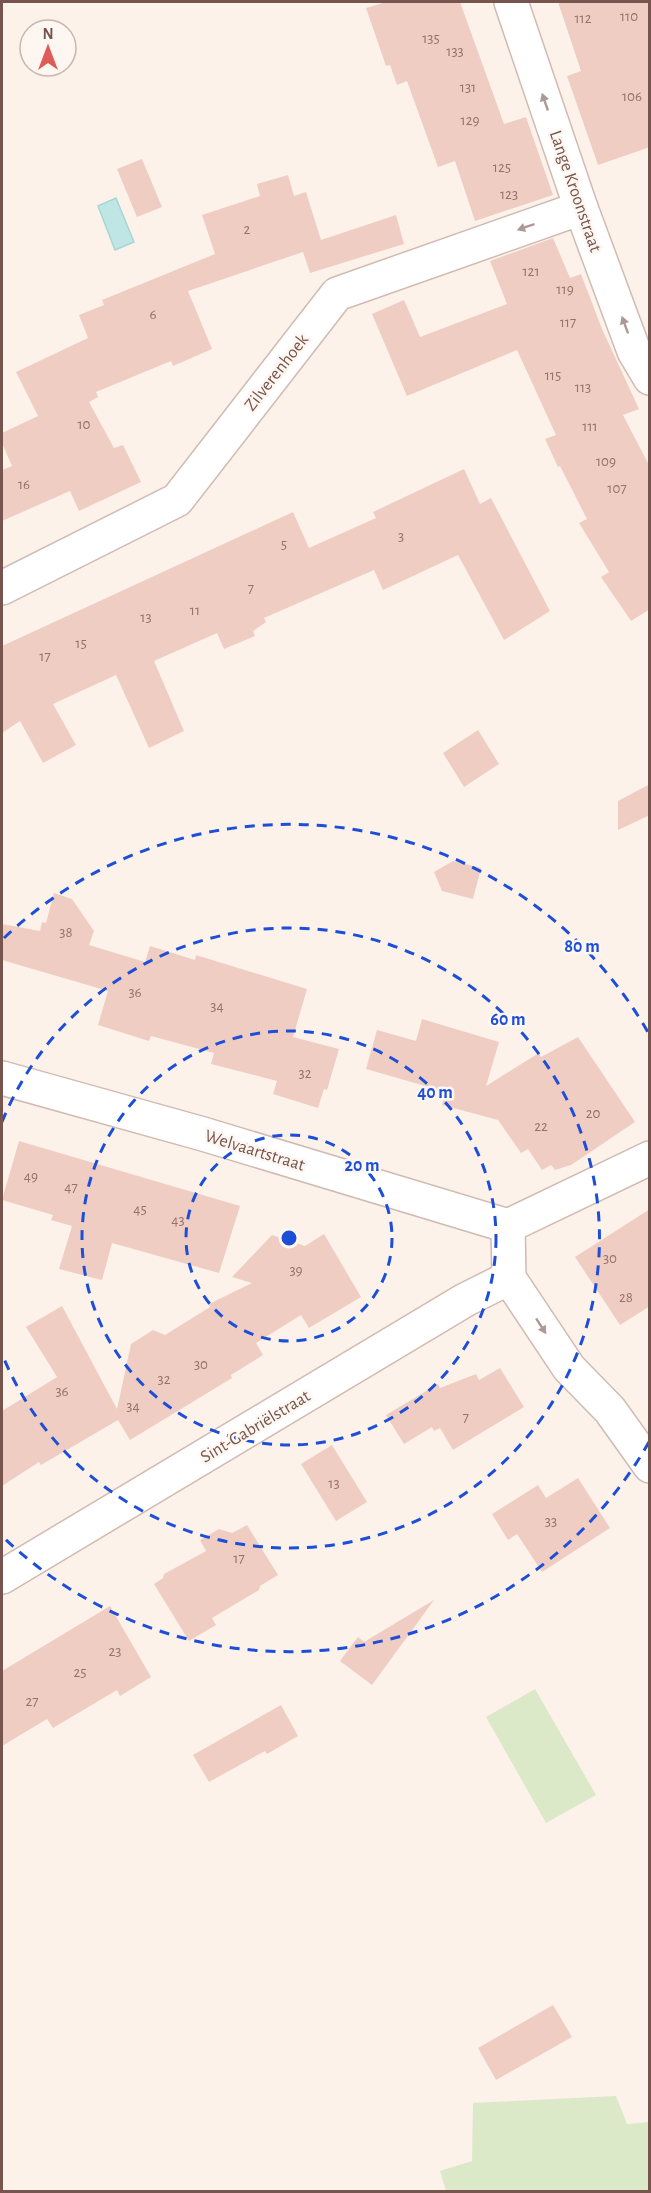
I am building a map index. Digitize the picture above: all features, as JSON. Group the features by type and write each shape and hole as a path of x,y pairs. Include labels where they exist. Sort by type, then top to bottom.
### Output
{"street":[{"name":"Lange Kroonstraat","path":"511,2 581,208 634,351 650,378"},
{"name":"Zilverenhoek","path":"2,588 177,500 337,294 581,208"},
{"name":"Welvaartstraat","path":"2,1078 203,1134 508,1226"},
{"path":"650,1158 508,1226 509,1278 569,1368 610,1410 650,1466"},
{"name":"Sint-Gabriëlstraat","path":"2,1577 465,1300 509,1278"}],"green space":[{"path":"535,1689 596,1795 546,1823 486,1717"},
{"path":"616,2096 627,2124 649,2122 649,2191 446,2191 440,2171 472,2161 473,2103"}],"water":[{"path":"116,198 134,242 115,250 98,206"}],"building":[{"path":"386,2 460,2 504,124 526,117 553,195 475,221 455,161 438,167 407,81 397,85 390,65 386,66 366,8"},
{"path":"558,2 650,2 650,147 598,165 567,76 581,71"},
{"path":"142,159 162,207 137,217 117,169"},
{"path":"288,175 294,196 306,192 321,240 396,215 404,244 310,273 303,252 188,291 212,349 173,366 171,361 96,392 98,397 89,402 114,448 123,445 141,482 79,511 70,491 2,521 2,470 12,466 2,443 2,433 38,416 16,372 88,338 79,315 104,305 102,300 215,254 202,215 260,196 257,184"},
{"path":"553,238 570,278 581,274 602,329 639,409 623,415 650,467 650,609 631,621 601,577 609,572 579,523 587,519 545,439 556,435 517,350 407,396 372,314 404,300 420,337 507,304 490,261"},
{"path":"464,469 480,504 491,498 550,611 504,640 458,555 383,590 374,570 264,618 266,622 253,631 255,636 224,649 217,633 154,661 184,731 149,748 116,675 53,704 76,745 43,763 20,721 2,733 2,646 293,512 309,548 376,518 373,512"},
{"path":"478,730 499,764 464,787 443,753"},
{"path":"650,784 650,815 618,830 618,801"},
{"path":"453,861 481,868 473,899 442,891 434,872"},
{"path":"54,893 72,899 94,931 89,945 145,962 150,946 195,960 196,955 307,989 293,1037 339,1049 327,1090 324,1089 318,1108 273,1094 277,1081 211,1064 214,1053 151,1036 149,1041 98,1025 108,991 2,960 2,924 40,931 42,922 46,923"},
{"path":"422,1019 499,1042 486,1086 539,1053 541,1057 578,1037 635,1122 571,1165 555,1170 551,1165 542,1170 528,1149 521,1153 498,1120 442,1105 446,1092 366,1069 377,1030 416,1041"},
{"path":"19,1141 240,1206 219,1273 112,1243 102,1280 59,1269 72,1226 51,1220 53,1215 2,1200"},
{"path":"650,1209 650,1306 620,1325 575,1257"},
{"path":"324,1234 361,1297 309,1328 301,1315 256,1343 263,1355 231,1375 232,1378 130,1440 118,1420 41,1465 39,1462 2,1486 2,1411 57,1377 26,1327 62,1306 117,1409 131,1344 153,1330 165,1335 210,1307 209,1304 252,1283 232,1277 272,1235 305,1246"},
{"path":"500,1368 524,1407 453,1450 440,1428 434,1431 432,1427 404,1444 386,1415 438,1384 440,1388 476,1374 479,1380"},
{"path":"332,1445 367,1502 336,1521 301,1464"},
{"path":"578,1478 610,1528 542,1572 517,1534 508,1540 492,1514 538,1485 546,1498"},
{"path":"247,1525 278,1575 260,1586 259,1590 212,1618 216,1625 189,1641 154,1584 163,1578 164,1574 206,1551 200,1540 219,1529 232,1533"},
{"path":"434,1600 372,1685 340,1661 358,1637 364,1642"},
{"path":"110,1606 151,1677 120,1696 117,1690 53,1728 47,1719 2,1746 2,1671"},
{"path":"281,1705 298,1736 267,1754 265,1751 209,1782 193,1755"},
{"path":"553,2005 572,2037 496,2080 478,2048"}]}
